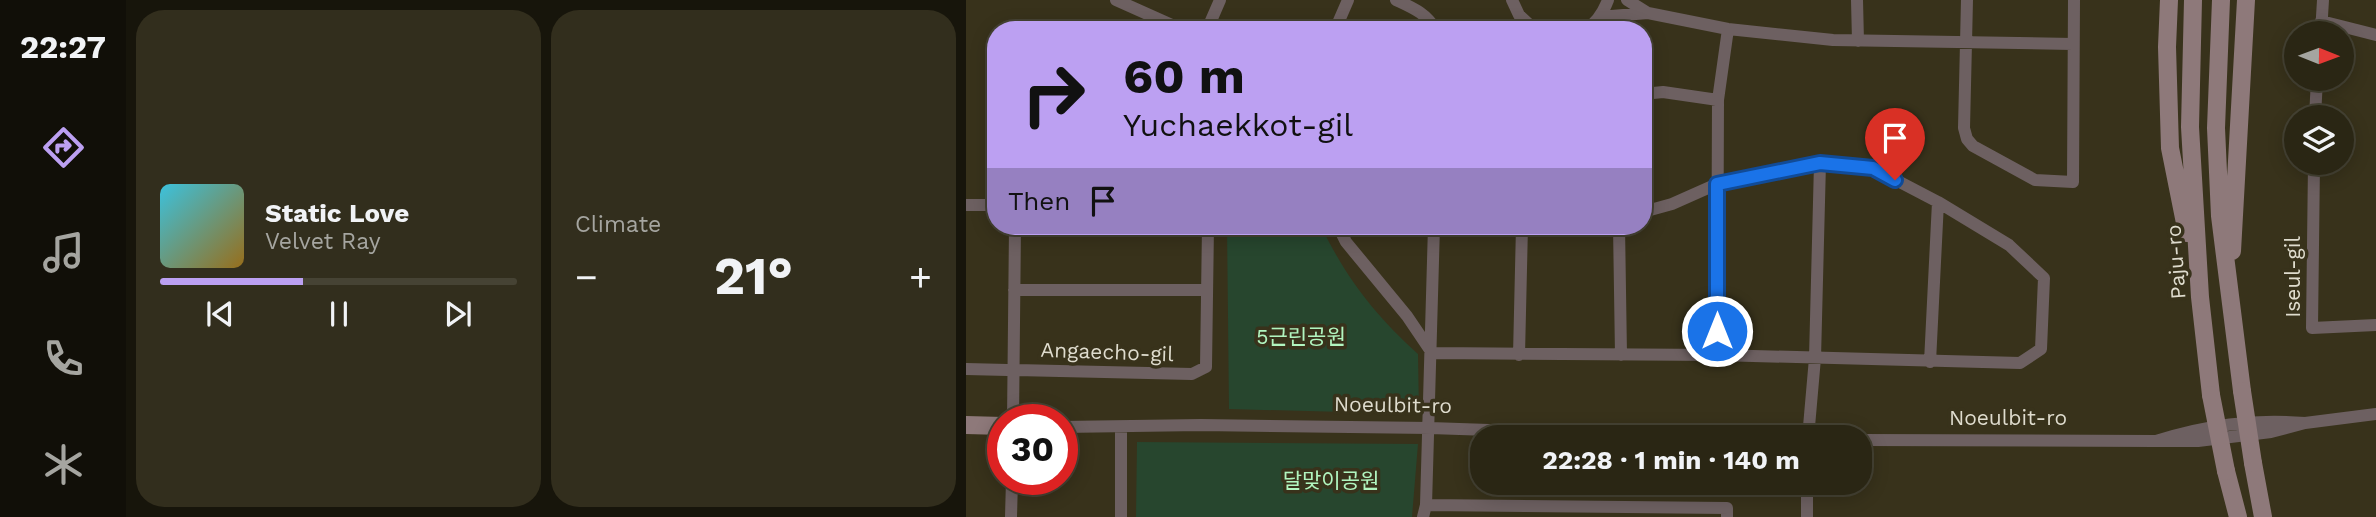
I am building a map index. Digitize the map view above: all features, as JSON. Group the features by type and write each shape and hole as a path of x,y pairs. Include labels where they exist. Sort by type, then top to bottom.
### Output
{"main road":[{"path":"2169,0 2167,47 2170,148 2200,297"},
{"name":"Paju-ro","path":"2193,0 2190,127 2200,297 2211,395 2238,517"},
{"path":"2221,0 2216,128 2220,216 2229,300 2263,517"},
{"path":"2229,300 2246,0"},
{"path":"966,425 987,426"}],"street":[{"path":"1116,0 1163,21"},
{"path":"1211,21 1220,0"},
{"path":"1339,21 1348,0"},
{"path":"1396,0 1421,11 1431,21"},
{"path":"1512,0 1519,15 1525,21"},
{"path":"1595,21 1608,0"},
{"path":"1627,0 1648,13"},
{"path":"1857,0 1858,41"},
{"path":"1966,0 1964,128 1967,139 1973,146 2035,180 2073,182 2074,0"},
{"path":"2321,21 2323,0"},
{"path":"1599,17 1648,13 1728,29 1858,41 2073,44"},
{"path":"1717,355 1718,100 1728,29"},
{"path":"2354,32 2376,35"},
{"path":"1652,93 1663,92 1718,100"},
{"path":"1809,425 1815,358 1820,163"},
{"path":"1432,353 1717,355 2020,363 2041,349 2044,278 2009,245 1938,202 1873,168 1820,163 1717,184 1672,204 1652,210"},
{"name":"Iseul-gil","path":"2314,175 2312,328 2376,325"},
{"path":"1930,362 1938,202"},
{"path":"966,205 987,205"},
{"name":"Angaecho-gil","path":"1013,369 1015,235"},
{"name":"Angaecho-gil","path":"966,369 1192,373 1206,367 1208,235"},
{"path":"1342,235 1407,316 1432,353"},
{"path":"1434,235 1430,428 1425,511 1727,508 1727,517"},
{"path":"1519,355 1521,235"},
{"path":"1619,235 1621,355"},
{"path":"1014,290 1207,290"},
{"path":"1013,369 1013,404"},
{"name":"Noeulbit-ro","path":"1872,440 2156,441 2207,427 2266,420 2305,423 2376,414"},
{"name":"Noeulbit-ro","path":"1078,427 1200,425 1470,429"},
{"path":"1121,427 1121,517"},
{"path":"1011,517 1012,495"},
{"path":"1807,495 1807,517"}],"green space":[{"name":"5근린공원","path":"1227,235 1326,235 1363,295 1388,325 1418,354 1419,414 1229,409"},
{"name":"달맞이공원","path":"1137,442 1418,444 1412,517 1136,517"}],"route":[{"path":"1717,331 1717,184 1820,163 1873,168 1895,180"}]}
